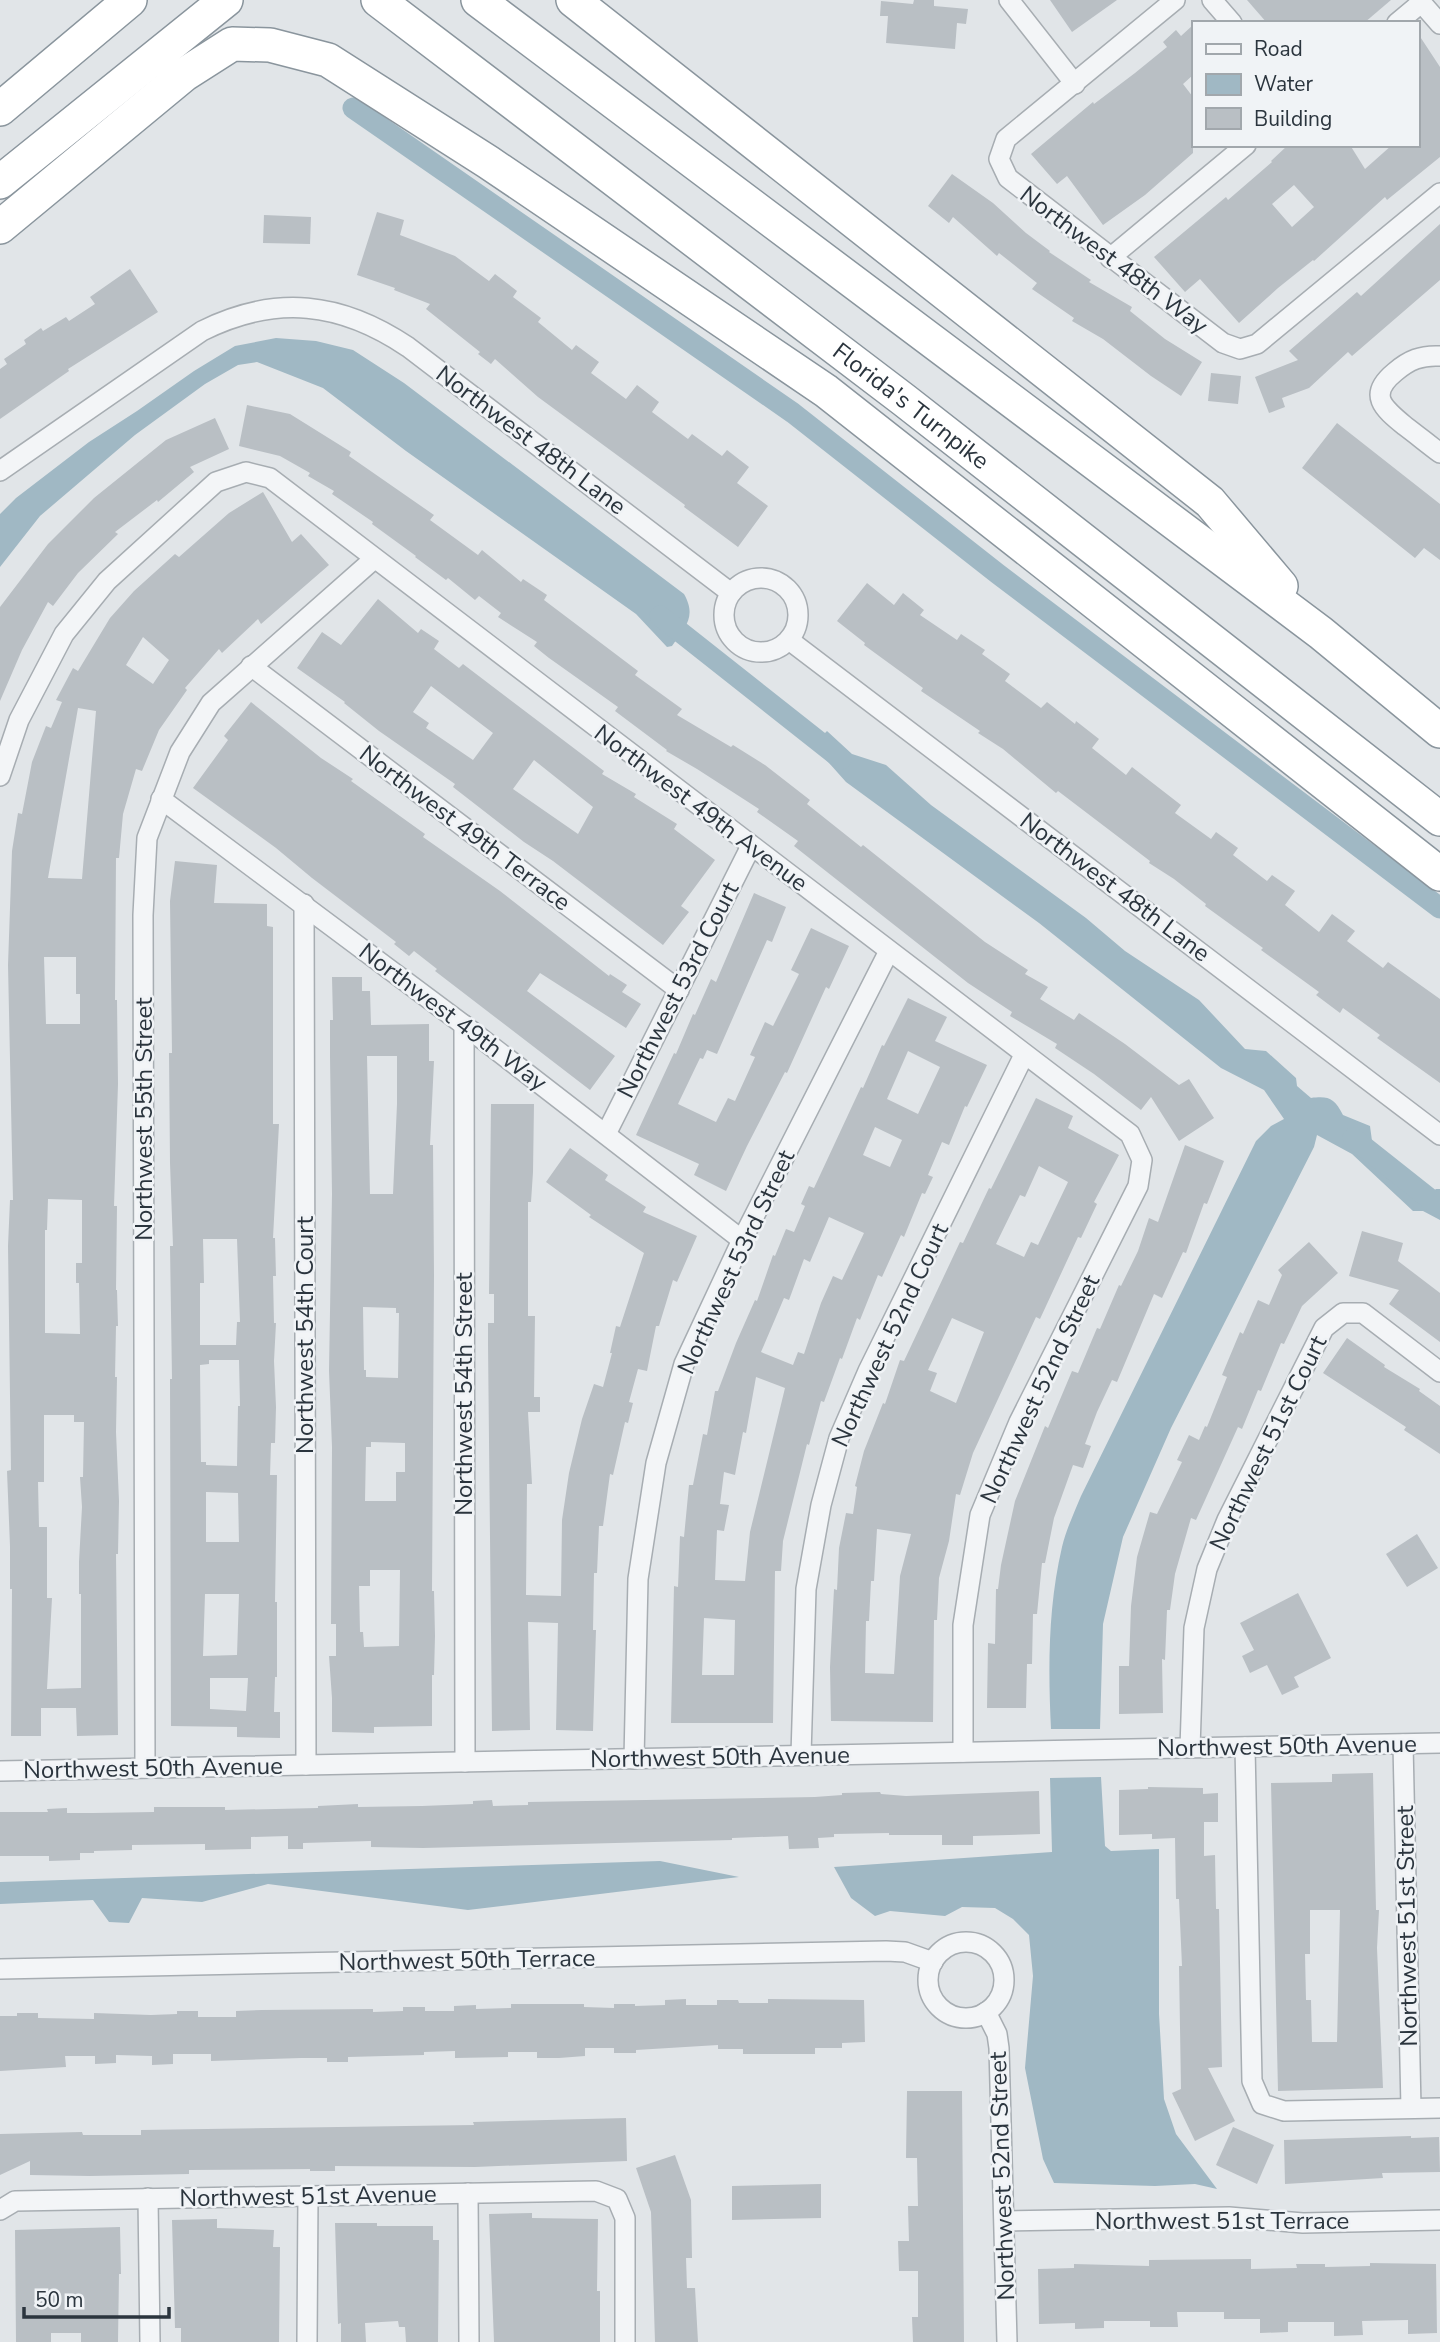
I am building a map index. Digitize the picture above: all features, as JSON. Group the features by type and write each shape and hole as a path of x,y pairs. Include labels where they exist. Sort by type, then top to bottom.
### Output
{"highway":[{"path":"167,47 205,0"},
{"path":"0,182 226,0"},
{"name":"Florida's Turnpike","path":"378,0 893,391 1440,820"},
{"path":"478,0 1321,633 1440,731"},
{"path":"573,0 1210,502 1321,633"},
{"path":"0,109 128,2"},
{"path":"0,228 185,74 232,44 270,45 328,61 499,169 826,391 1440,874"}],"street":[{"path":"1009,0 1076,84 1175,0"},
{"path":"1212,0 1230,21"},
{"path":"1399,21 1420,2 1440,24"},
{"name":"Northwest 48th Way","path":"1076,84 1006,139 999,159 1008,178 1223,343 1240,349 1257,344 1440,193"},
{"path":"1110,258 1244,147"},
{"name":"Northwest 48th Lane","path":"0,471 202,331 224,320 270,309 319,309 366,322 408,347 731,593"},
{"path":"1440,356 1417,357 1404,365 1382,384 1379,394 1384,408 1440,453"},
{"name":"Northwest 49th Avenue","path":"0,776 19,720 64,634 107,581 216,482 246,472 270,478 1130,1134 1142,1160"},
{"name":"Northwest 55th Street","path":"145,1768 143,915 147,838 180,752 211,703 374,559"},
{"path":"762,578 774,580 784,586 792,595 799,618 789,640 770,651 748,650 738,644 726,626 726,603 731,593 740,585 762,578"},
{"name":"Northwest 48th Lane","path":"789,640 1440,1135"},
{"name":"Northwest 49th Terrace","path":"251,666 679,990"},
{"name":"Northwest 49th Way","path":"160,799 464,1025 742,1240"},
{"name":"Northwest 53rd Court","path":"606,1134 751,846"},
{"name":"Northwest 54th Court","path":"304,905 306,1765"},
{"name":"Northwest 53rd Street","path":"634,1759 638,1579 656,1463 684,1364 742,1240 889,951"},
{"name":"Northwest 54th Street","path":"464,1025 465,1762"},
{"name":"Northwest 52nd Court","path":"801,1755 806,1589 821,1505 839,1438 868,1371 1024,1055"},
{"name":"Northwest 52nd Street","path":"963,1752 963,1625 980,1515 1019,1422 1138,1186 1142,1160"},
{"name":"Northwest 51st Court","path":"1190,1748 1194,1628 1207,1569 1227,1520 1324,1328 1343,1313 1363,1313 1440,1372"},
{"name":"Northwest 50th Avenue","path":"0,1771 1440,1743"},
{"name":"Northwest 51st Street","path":"1402,1744 1411,2108"},
{"path":"1245,1747 1252,2081 1262,2104 1284,2110 1440,2108"},
{"path":"963,1941 976,1943 987,1948 1002,1968 1002,1993 986,2012 976,2016 954,2016 936,2003 928,1983 933,1962 940,1952 951,1945 963,1941"},
{"name":"Northwest 50th Terrace","path":"0,1969 886,1951 905,1952 933,1962"},
{"name":"Northwest 52nd Street","path":"986,2012 997,2034 999,2048 1007,2342"},
{"name":"Northwest 51st Avenue","path":"0,2210 15,2201 596,2190 617,2199 625,2218 625,2342"},
{"path":"468,2193 469,2342"},
{"path":"307,2342 308,2196"},
{"path":"148,2198 150,2342"},
{"name":"Northwest 51st Terrace","path":"1005,2221 1229,2217 1303,2223 1440,2220"}],"water":[{"path":"276,338 316,341 353,350 404,383 684,594 689,609 688,622 672,646 667,647 636,614 406,451 323,388 257,362 238,365 205,384 135,435 40,516 0,567 0,514 16,498 89,442 194,371 235,346"},
{"path":"827,731 852,754 886,765 931,805 1086,918 1125,951 1199,1000 1245,1049 1266,1051 1296,1078 1297,1086 1311,1098 1330,1099 1343,1115 1370,1126 1375,1163 1419,1203 1436,1189 1440,1189 1440,1220 1423,1211 1413,1211 1352,1154 1317,1135 1314,1147 1171,1428 1123,1537 1103,1624 1100,1729 1051,1729 1049,1660 1052,1615 1057,1570 1064,1541 1081,1496 1256,1141 1271,1126 1284,1119 1264,1090 1221,1068 1039,923 846,782 813,745"},
{"path":"1101,1777 1105,1846 1111,1851 1159,1849 1159,2014 1164,2099 1176,2134 1217,2189 1195,2184 1155,2186 1054,2183 1043,2159 1025,2068 1033,1976 1029,1935 1013,1919 995,1908 962,1907 945,1916 890,1911 875,1916 851,1898 834,1867 1052,1852 1050,1778"},
{"path":"660,1861 739,1877 468,1910 268,1884 202,1902 142,1898 129,1923 109,1922 93,1900 0,1904 0,1882"}],"building":[{"path":"914,0 934,0 934,6 968,9 966,24 957,23 955,49 886,43 888,16 880,16 881,1 913,4"},
{"path":"1050,0 1117,0 1072,32"},
{"path":"1247,0 1391,0 1366,21 1265,21"},
{"path":"1192,26 1192,76 1183,84 1192,96 1193,153 1145,195 1103,225 1067,176 1057,184 1031,154 1093,102 1094,104 1167,47 1163,42 1176,30 1181,36"},
{"path":"1419,35 1440,67 1440,157 1387,200 1385,197 1239,323 1200,279 1185,292 1154,257 1226,197 1228,200 1286,147 1351,147 1365,169 1390,147 1419,147","holes":["1294,185 1314,207 1292,227 1272,204"]},
{"path":"952,174 993,203 1049,252 1091,280 1089,282 1132,307 1130,311 1165,339 1202,362 1181,396 1103,339 1072,321 1074,318 1032,289 1037,283 999,253 997,256 953,217 949,223 928,206"},
{"path":"377,212 404,220 400,235 455,256 489,281 495,274 517,291 513,297 541,318 538,322 572,350 576,345 599,362 591,373 626,399 637,385 659,402 652,412 688,439 692,434 722,456 727,450 749,467 737,483 768,506 738,547 538,397 495,359 491,364 478,354 480,352 426,309 430,304 357,275"},
{"path":"264,215 311,217 310,244 263,243"},
{"path":"1440,224 1440,280 1352,356 1348,352 1309,388 1282,398 1285,407 1269,413 1255,377 1298,360 1289,351 1357,292 1361,296"},
{"path":"130,269 158,312 68,369 69,371 0,419 0,369 7,364 4,359 26,344 24,340 41,328 43,331 66,317 69,321 95,304 90,297"},
{"path":"1211,373 1241,376 1238,404 1208,401"},
{"path":"247,405 290,414 351,452 349,456 434,515 430,520 478,555 482,550 521,582 523,579 547,595 544,600 638,671 635,675 682,709 677,715 765,765 810,800 807,804 861,847 863,845 985,942 1028,970 1025,974 1048,987 1040,999 1074,1020 1079,1013 1179,1085 1189,1079 1214,1118 1179,1141 1151,1097 1141,1110 1055,1048 1057,1044 1010,1016 1012,1012 968,983 794,846 798,841 757,812 759,809 666,751 615,711 618,707 534,646 537,642 498,617 501,613 479,596 475,600 448,578 446,580 372,524 373,522 332,494 334,491 308,476 310,473 280,456 239,446"},
{"path":"215,418 229,449 190,467 194,472 158,502 157,500 115,532 118,534 78,573 53,606 48,602 22,650 0,701 0,607 48,544 94,498 166,440"},
{"path":"1337,423 1440,504 1440,560 1424,548 1415,558 1302,468"},
{"path":"263,492 292,542 301,534 329,565 261,624 258,619 222,653 219,649 185,688 187,690 159,730 142,771 136,769 123,814 119,858 116,858 115,1000 118,1084 114,1206 117,1206 118,1326 115,1377 119,1501 116,1554 118,1735 77,1736 76,1708 41,1708 41,1736 11,1736 12,1589 7,1471 11,1470 8,1246 10,1200 13,1200 8,965 12,851 18,813 22,814 32,762 46,726 51,728 62,702 56,700 73,668 78,671 110,618 134,591 175,554 179,557 229,513","holes":["143,637 169,660 153,684 126,665","78,708 96,711 82,879 48,878","44,957 76,957 76,994 80,994 80,1024 46,1024","48,1199 82,1200 82,1263 76,1263 80,1334 45,1333 45,1230","44,1415 74,1415 74,1422 84,1422 79,1562 81,1688 47,1689 52,1598 47,1598 47,1527 39,1527 38,1482 44,1482"]},
{"path":"867,583 894,605 903,593 924,610 920,615 957,640 961,634 985,650 982,654 1010,674 1005,681 1041,708 1047,702 1075,724 1076,721 1099,739 1092,748 1126,775 1132,767 1181,805 1175,813 1211,839 1216,832 1238,848 1233,855 1267,881 1272,875 1295,891 1285,905 1319,932 1332,914 1355,931 1347,941 1383,968 1388,962 1440,999 1440,1083 1377,1038 1380,1035 1343,1008 1340,1013 1316,995 1319,992 1261,950 1263,948 1205,906 1206,904 1174,879 1149,863 1150,861 1058,791 1056,793 1003,749 978,733 980,731 921,691 923,688 864,645 865,643 837,621"},
{"path":"378,599 418,633 421,629 439,641 434,649 459,668 463,664 604,771 602,774 636,794 634,797 677,824 674,829 715,860 681,906 689,912 663,945 524,842 453,787 455,784 379,731 345,702 297,668 322,632 341,645","holes":["431,686 493,733 473,760 426,728 429,723 413,712","534,760 593,807 578,834 513,789"]},
{"path":"251,702 321,758 353,779 351,781 425,834 423,837 500,891 609,976 610,974 627,985 622,992 641,1004 626,1028 540,973 527,991 615,1056 590,1090 435,971 437,969 414,951 409,956 394,944 396,942 276,848 193,788 228,740 224,736"},
{"path":"175,861 217,865 214,903 267,904 267,926 273,927 273,1124 279,1124 273,1238 276,1276 273,1276 276,1407 275,1443 271,1443 270,1475 277,1475 277,1677 274,1712 280,1712 280,1738 237,1737 237,1727 171,1726 170,1246 173,1246 169,1053 172,1053 170,901","holes":["203,1239 237,1239 240,1322 237,1322 236,1345 200,1345 200,1283 204,1283","209,1360 239,1360 237,1466 206,1465 206,1462 201,1462 200,1365 209,1364","206,1492 238,1493 239,1542 206,1542","205,1594 239,1594 237,1655 203,1656","210,1678 248,1678 246,1711 210,1709"]},
{"path":"754,893 786,907 772,942 767,940 717,1054 707,1050 703,1059 700,1058 678,1104 716,1122 728,1098 735,1101 755,1057 750,1055 765,1022 773,1026 799,974 791,970 811,928 849,946 829,989 826,987 787,1073 785,1072 726,1191 694,1175 699,1164 636,1135 711,979 716,982"},
{"path":"332,977 362,977 362,991 370,991 371,1025 429,1024 429,1061 434,1061 430,1145 433,1145 434,1275 432,1591 435,1636 432,1726 374,1727 374,1733 332,1732 329,1656 336,1656 336,1624 331,1624 332,1447 329,1371 332,1194 330,1020 333,1020","holes":["367,1056 397,1056 393,1194 370,1194","363,1307 396,1308 396,1313 399,1313 398,1378 366,1377","371,1442 405,1443 405,1472 396,1472 396,1501 365,1501 366,1447 371,1447","370,1570 400,1570 399,1646 364,1647 363,1632 360,1632 359,1586 370,1586"]},
{"path":"908,998 947,1017 935,1041 987,1065 967,1107 965,1106 949,1145 942,1142 928,1175 933,1177 925,1194 922,1193 904,1237 901,1235 882,1277 878,1275 860,1320 857,1318 824,1402 821,1401 809,1445 807,1444 783,1541 781,1571 775,1571 773,1723 671,1723 674,1586 678,1587 680,1536 684,1537 689,1485 693,1485 703,1434 707,1435 715,1391 718,1391 736,1343 755,1300 757,1301 773,1255 775,1256 786,1229 794,1232 805,1206 801,1204 809,1186 814,1188 861,1087 863,1088 882,1045 884,1046","holes":["908,1051 940,1067 918,1114 887,1099","875,1127 902,1140 890,1167 863,1155","829,1217 864,1233 842,1280 833,1276 804,1354 798,1352 793,1365 761,1352 784,1298 789,1300 804,1259 810,1262","756,1377 785,1388 750,1532 745,1581 715,1580 717,1530 724,1531 729,1505 720,1504 724,1472 735,1475 743,1432 746,1433","704,1618 735,1620 734,1675 702,1675"]},
{"path":"1036,1098 1073,1116 1068,1128 1119,1155 1094,1202 1097,1204 1081,1238 1078,1237 1040,1319 1036,1317 973,1453 960,1495 956,1494 949,1541 939,1578 937,1620 934,1620 933,1722 831,1721 830,1667 839,1548 846,1513 853,1514 855,1486 864,1451 883,1403 885,1404 900,1360 904,1361 960,1242 963,1243 989,1188 991,1189","holes":["1039,1166 1068,1182 1038,1245 1031,1242 1024,1257 996,1244 1020,1195 1025,1197","952,1318 984,1332 956,1403 930,1391 937,1373 928,1370","877,1529 911,1534 900,1576 894,1674 865,1673 866,1621 869,1621 871,1581 874,1581"]},
{"path":"491,1104 534,1104 533,1172 531,1202 528,1202 528,1316 535,1316 534,1397 540,1397 540,1412 528,1412 532,1484 527,1484 526,1595 561,1596 562,1520 569,1473 582,1419 594,1384 603,1387 616,1326 620,1327 644,1253 589,1217 591,1215 546,1182 570,1148 608,1175 605,1180 646,1207 643,1212 697,1236 677,1282 673,1280 659,1326 656,1326 647,1371 638,1369 629,1402 633,1403 628,1423 625,1422 613,1475 610,1474 603,1526 599,1526 597,1573 594,1573 593,1630 596,1630 593,1731 556,1730 558,1623 528,1622 530,1730 492,1731 488,1344 488,1323 494,1323 494,1294 489,1294"},
{"path":"1185,1145 1224,1161 1207,1204 1204,1203 1186,1253 1183,1252 1162,1298 1154,1294 1117,1382 1112,1380 1097,1412 1085,1444 1091,1446 1083,1468 1073,1465 1054,1518 1045,1563 1042,1563 1037,1614 1033,1614 1032,1664 1027,1664 1026,1708 987,1708 988,1643 995,1644 996,1589 1015,1501 1045,1426 1048,1428 1072,1371 1078,1373 1097,1328 1100,1329 1119,1285 1121,1286 1138,1251 1149,1218 1158,1222"},
{"path":"1362,1231 1403,1243 1398,1261 1440,1293 1440,1342 1389,1304 1399,1290 1349,1276"},
{"path":"1309,1242 1338,1273 1302,1306 1284,1344 1281,1343 1261,1391 1258,1390 1242,1429 1238,1427 1196,1520 1191,1518 1175,1574 1170,1610 1167,1610 1165,1660 1162,1659 1163,1713 1119,1714 1119,1666 1129,1666 1131,1606 1137,1557 1150,1512 1157,1514 1182,1462 1177,1460 1189,1435 1199,1440 1205,1426 1207,1427 1227,1377 1222,1375 1240,1332 1243,1334 1258,1300 1269,1305 1282,1275 1278,1270"},
{"path":"1347,1338 1440,1406 1440,1454 1404,1430 1406,1427 1323,1373"},
{"path":"1417,1534 1438,1568 1407,1587 1386,1554"},
{"path":"1298,1593 1331,1658 1294,1677 1299,1687 1282,1695 1267,1665 1250,1673 1242,1656 1254,1650 1240,1623"},
{"path":"1373,1773 1383,2088 1278,2091 1271,1783 1332,1782 1332,1774","holes":["1310,1910 1340,1910 1337,2042 1312,2042 1311,2000 1306,2000 1305,1954 1310,1954"]},
{"path":"1148,1787 1203,1788 1203,1794 1218,1793 1218,1822 1204,1822 1204,1856 1215,1855 1216,1909 1219,1909 1222,2067 1208,2068 1235,2121 1195,2141 1172,2093 1181,2089 1179,1966 1182,1966 1179,1899 1176,1899 1175,1838 1152,1839 1152,1834 1119,1835 1119,1790"},
{"path":"1039,1791 1040,1834 973,1836 973,1845 942,1845 942,1835 889,1833 834,1834 834,1837 818,1838 819,1848 789,1849 788,1836 732,1840 423,1848 371,1847 371,1841 303,1843 303,1849 288,1849 288,1836 251,1837 251,1849 205,1850 205,1844 132,1845 132,1850 80,1853 80,1860 49,1861 49,1856 0,1856 0,1812 48,1812 47,1809 67,1808 67,1813 154,1812 154,1807 225,1807 225,1810 318,1808 358,1804 358,1807 422,1806 473,1804 473,1801 492,1800 493,1806 528,1805 528,1802 815,1797 842,1793 880,1792 906,1796"},
{"path":"686,1999 686,2005 717,2005 717,2000 768,2003 768,1999 864,2000 865,2042 842,2043 842,2048 815,2048 815,2054 743,2054 743,2049 718,2049 718,2045 636,2050 636,2053 614,2053 614,2048 585,2048 585,2056 559,2058 537,2058 537,2052 508,2052 508,2057 455,2058 455,2051 424,2052 424,2055 348,2057 348,2062 327,2062 327,2058 211,2061 211,2054 173,2054 173,2064 152,2065 152,2056 116,2055 116,2063 95,2064 95,2056 65,2056 66,2067 0,2071 0,2016 17,2016 17,2013 38,2013 38,2018 94,2019 94,2013 151,2015 198,2011 198,2017 236,2017 236,2011 373,2009 373,2012 403,2011 403,2007 425,2007 425,2011 454,2011 454,2006 476,2005 476,2009 511,2008 511,2004 584,2004 584,2007 614,2008 614,2004 665,2005 665,2000"},
{"path":"907,2091 962,2091 964,2342 913,2342 912,2317 918,2317 918,2271 899,2271 898,2241 909,2241 908,2206 918,2206 917,2158 906,2158"},
{"path":"626,2118 627,2161 475,2167 335,2166 335,2171 189,2170 189,2174 90,2176 30,2175 30,2161 0,2175 0,2134 82,2132 83,2135 141,2135 141,2130 474,2125 473,2122"},
{"path":"1233,2127 1274,2145 1257,2184 1216,2165"},
{"path":"1439,2137 1440,2172 1382,2173 1383,2178 1285,2184 1284,2140"},
{"path":"675,2155 691,2200 692,2258 686,2258 687,2288 695,2288 698,2342 655,2342 651,2212 636,2168"},
{"path":"821,2184 821,2218 732,2220 732,2186"},
{"path":"532,2213 532,2218 598,2219 597,2291 600,2291 600,2342 494,2342 489,2214"},
{"path":"217,2219 217,2228 274,2230 273,2247 280,2247 279,2342 181,2342 181,2328 175,2328 172,2220"},
{"path":"335,2223 433,2226 433,2240 439,2240 438,2342 406,2342 405,2327 399,2327 398,2321 365,2323 366,2342 341,2342"},
{"path":"120,2227 118,2342 81,2342 81,2333 51,2333 51,2342 16,2342 15,2230"},
{"path":"1251,2259 1251,2269 1297,2268 1296,2264 1325,2264 1325,2267 1370,2266 1370,2263 1436,2264 1437,2333 1408,2334 1408,2320 1362,2321 1363,2335 1334,2336 1334,2322 1288,2322 1288,2332 1260,2333 1260,2319 1224,2319 1224,2312 1177,2312 1178,2327 1150,2327 1150,2321 1104,2321 1104,2328 1075,2329 1075,2323 1039,2324 1038,2269 1074,2268 1074,2264 1149,2266 1149,2260"}],"waterway":[{"path":"353,108 793,413 998,574 1440,908"},
{"path":"660,616 841,759"},
{"path":"1353,1138 1440,1207"}]}
